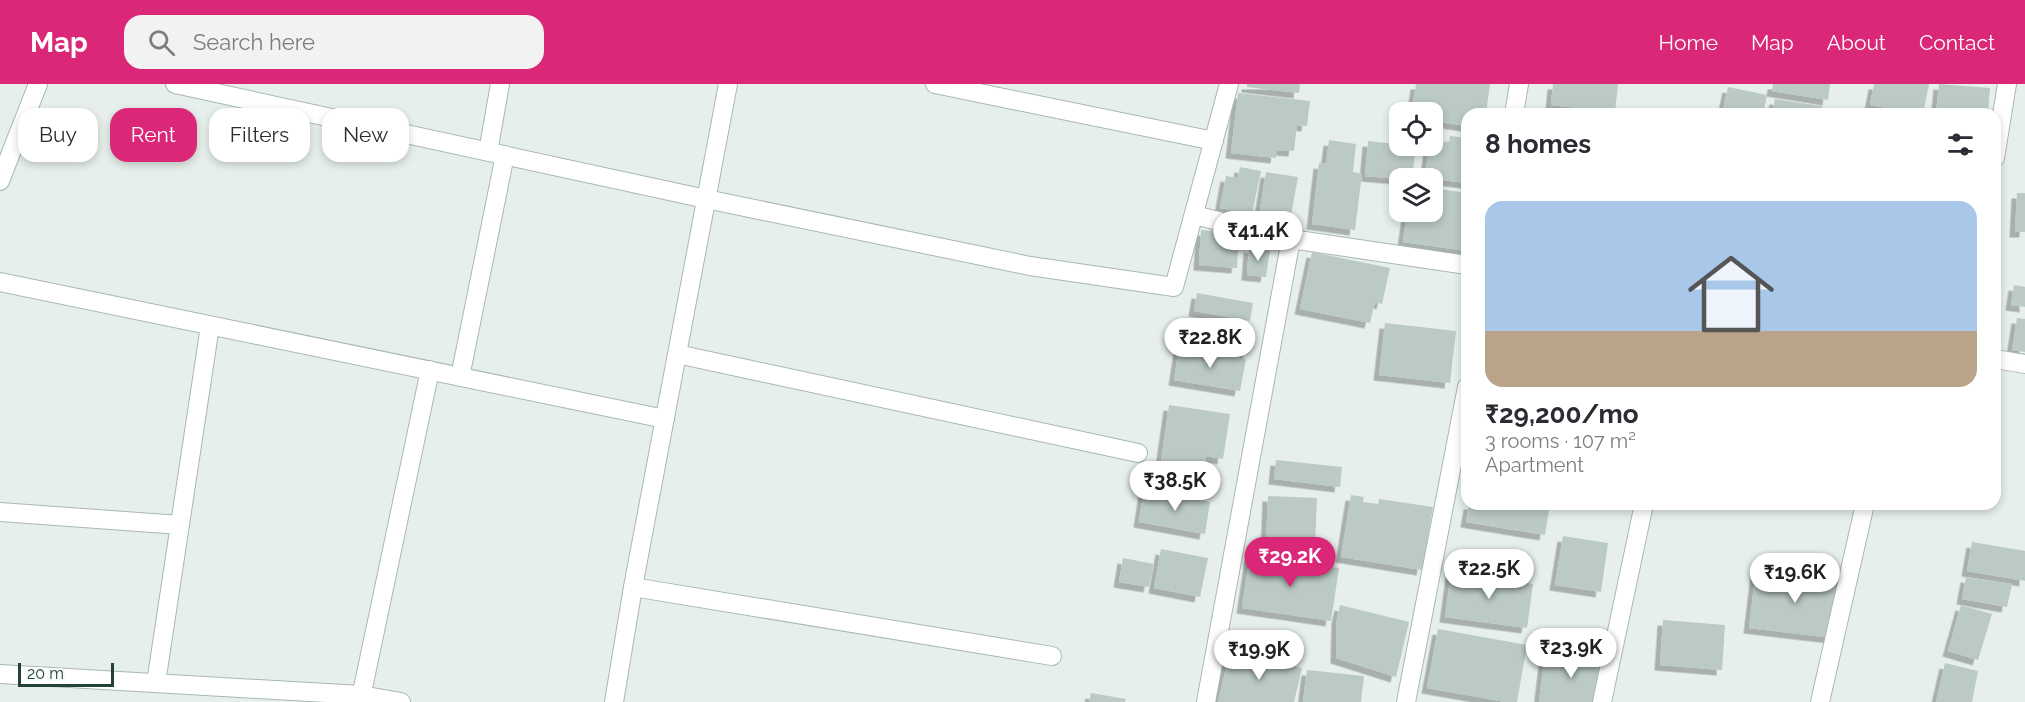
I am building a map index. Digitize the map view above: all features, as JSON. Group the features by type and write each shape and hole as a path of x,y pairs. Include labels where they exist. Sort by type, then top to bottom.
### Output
{"street":[{"path":"0,182 38,84"},
{"path":"176,84 706,199 1030,266 1174,287 1229,84"},
{"path":"460,377 496,154 501,84"},
{"path":"614,702 633,587 728,84"},
{"path":"935,84 1214,141"},
{"path":"1515,108 1519,84"},
{"path":"2001,121 2007,84"},
{"path":"1194,215 1291,239 1461,264"},
{"path":"1206,702 1291,239"},
{"path":"0,282 665,419"},
{"path":"156,683 210,326"},
{"path":"677,354 1138,453"},
{"path":"2001,360 2025,364"},
{"path":"361,699 430,370"},
{"path":"1406,702 1461,418"},
{"path":"1602,702 1643,510"},
{"path":"1821,702 1864,510"},
{"path":"0,512 180,525"},
{"path":"633,587 1052,656"},
{"path":"0,674 156,683 401,702"}],"building":[{"path":"1247,84 1300,84 1299,93 1247,87"},
{"path":"1416,84 1490,84 1487,108 1461,108 1461,125 1443,123 1443,102 1413,102"},
{"path":"1553,84 1618,84 1615,108 1551,105"},
{"path":"1773,84 1830,84 1828,100 1772,91"},
{"path":"1874,84 1929,84 1924,108 1888,108 1870,105"},
{"path":"1939,84 1990,88 1988,108 1937,108"},
{"path":"1728,87 1767,95 1764,108 1723,108"},
{"path":"1238,93 1310,101 1307,126 1297,125 1294,151 1277,150 1276,158 1231,153"},
{"path":"1775,99 1822,106 1822,108 1773,108"},
{"path":"1450,136 1461,137 1461,182 1443,180 1443,168 1426,168 1428,156 1443,156 1443,142 1449,143"},
{"path":"1329,140 1356,144 1353,172 1362,174 1355,230 1312,224 1319,163 1326,164"},
{"path":"1368,141 1389,143 1389,156 1415,156 1413,168 1389,168 1389,178 1365,176"},
{"path":"1240,167 1261,171 1252,214 1220,208 1226,176 1238,178"},
{"path":"1266,172 1298,177 1290,221 1259,216"},
{"path":"1443,190 1461,192 1461,250 1403,242 1406,222 1443,222"},
{"path":"2017,193 2025,193 2025,232 2015,232"},
{"path":"1201,230 1239,233 1237,268 1199,265"},
{"path":"1249,247 1270,250 1266,277 1247,275"},
{"path":"1312,252 1390,268 1382,304 1375,302 1370,323 1300,309"},
{"path":"2014,285 2025,287 2025,307 2011,305"},
{"path":"1197,293 1253,303 1250,321 1194,311"},
{"path":"1193,317 1253,328 1248,353 1188,343"},
{"path":"2017,318 2025,319 2025,352 2012,350"},
{"path":"1385,323 1456,331 1450,383 1379,375"},
{"path":"1179,348 1246,359 1240,391 1174,380"},
{"path":"1169,405 1230,414 1223,459 1206,456 1204,474 1160,468"},
{"path":"1276,460 1342,467 1340,487 1274,479"},
{"path":"1144,490 1210,502 1205,534 1139,522"},
{"path":"1351,495 1364,497 1363,502 1378,504 1379,499 1433,507 1422,570 1341,557"},
{"path":"1268,496 1317,498 1315,548 1266,545"},
{"path":"1468,510 1549,510 1545,535 1466,522"},
{"path":"1563,536 1608,543 1601,592 1555,585"},
{"path":"1972,542 2025,551 2025,581 1967,571"},
{"path":"1161,549 1208,558 1200,597 1154,588"},
{"path":"1250,555 1339,568 1331,621 1242,608"},
{"path":"1123,558 1154,564 1149,587 1119,582"},
{"path":"1756,570 1841,580 1834,638 1749,628"},
{"path":"1451,572 1533,584 1527,628 1445,617"},
{"path":"1966,577 2012,584 2007,607 1962,599"},
{"path":"1340,605 1409,622 1396,677 1336,658 1337,618"},
{"path":"1961,605 1992,614 1978,660 1948,651"},
{"path":"1663,620 1725,625 1722,670 1660,665"},
{"path":"1438,629 1527,645 1517,702 1427,688"},
{"path":"1230,652 1302,668 1294,702 1218,702"},
{"path":"1545,653 1604,659 1598,702 1539,702"},
{"path":"1945,663 1978,671 1972,702 1936,702"},
{"path":"1307,670 1364,676 1361,702 1303,702"},
{"path":"1091,693 1126,699 1125,702 1089,702"}]}
